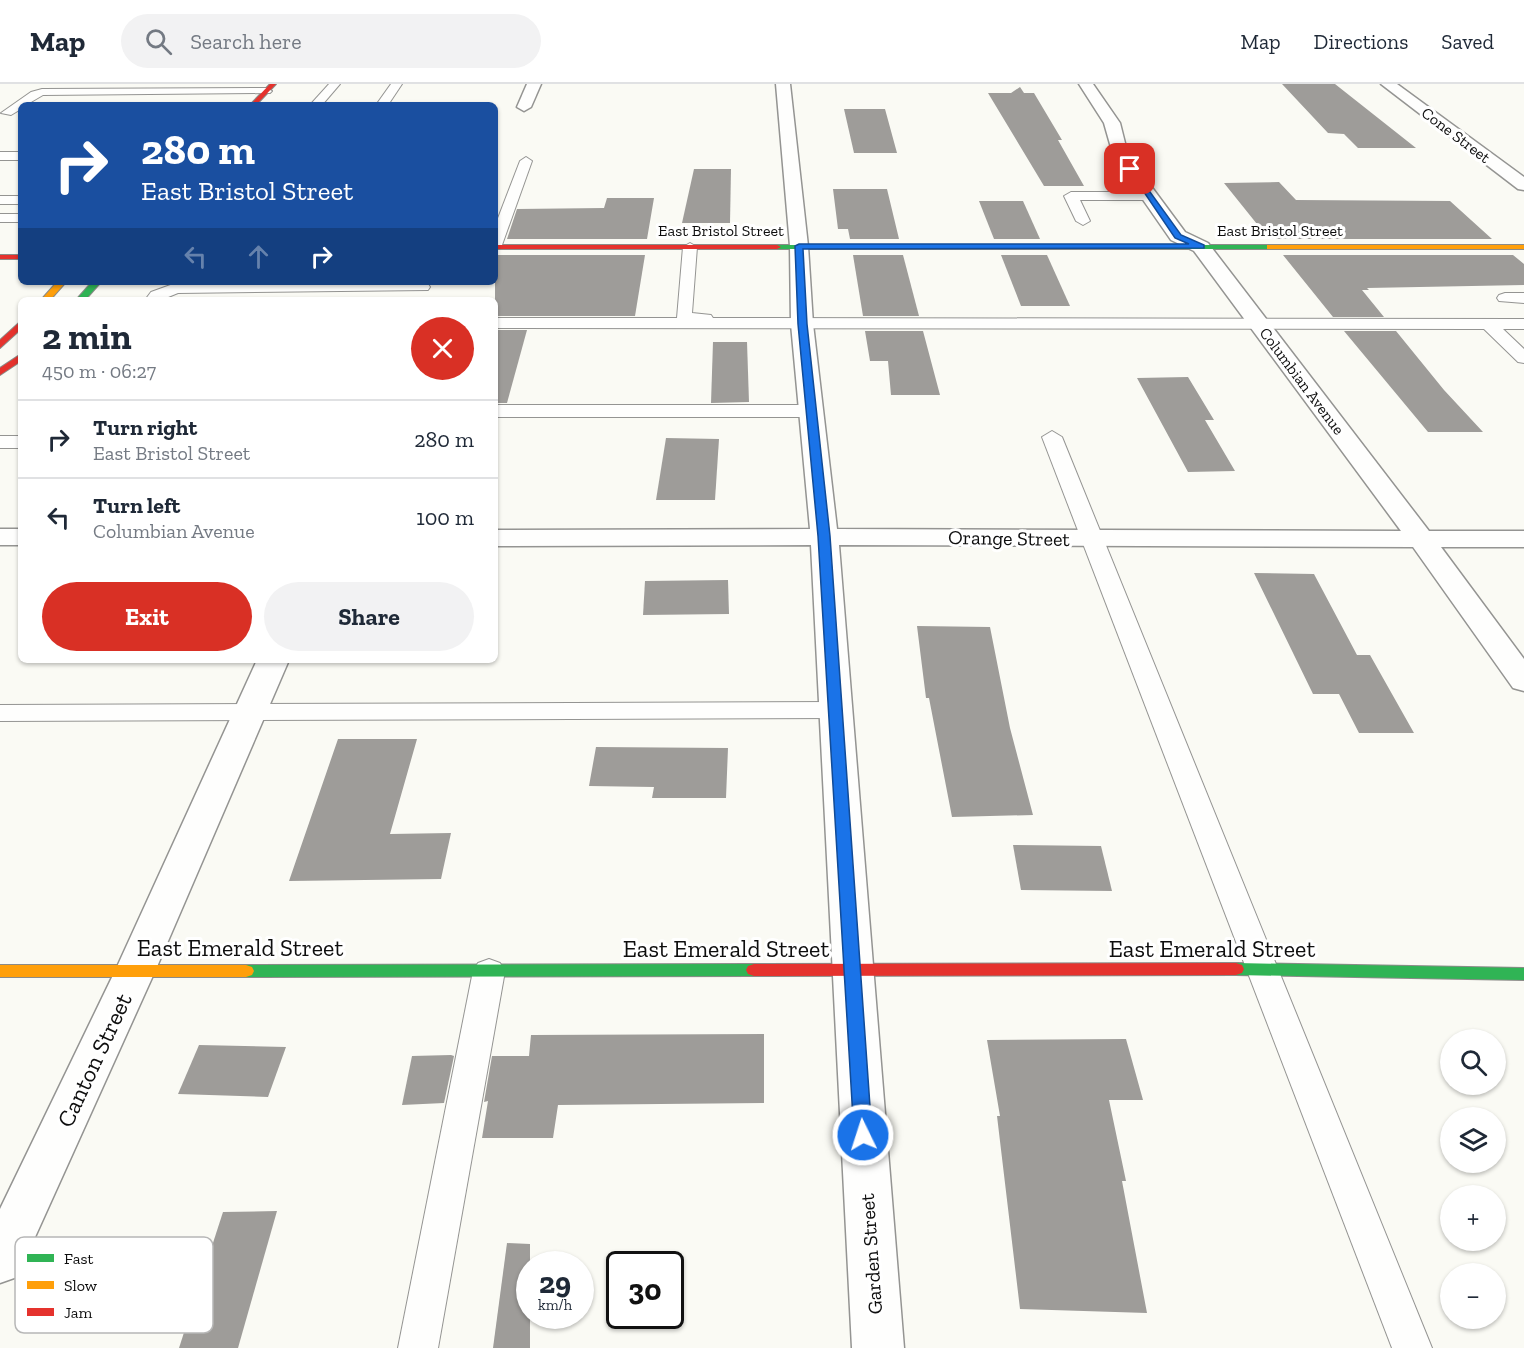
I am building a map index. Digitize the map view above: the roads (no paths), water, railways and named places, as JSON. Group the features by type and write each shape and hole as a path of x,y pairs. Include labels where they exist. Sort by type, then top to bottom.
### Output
{"main road":[{"path":"256,102 269,88"},
{"name":"East Bristol Street","path":"498,246 1524,247"},
{"path":"0,257 18,257"},
{"path":"48,297 59,285"},
{"path":"83,297 94,285"},
{"path":"0,345 18,327"},
{"path":"0,372 18,359"},
{"name":"East Emerald Street","path":"0,971 1263,969 1524,974"}],"street":[{"path":"524,107 534,84"},
{"name":"Garden Street","path":"783,84 799,246 802,321 824,536 878,1348"},
{"name":"Columbian Avenue","path":"1086,84 1112,123 1120,155 1178,236 1201,246 1421,539 1524,681"},
{"name":"Cone Street","path":"1388,84 1524,185"},
{"name":"Orange Street","path":"498,538 824,536 1093,539 1524,539"},
{"path":"0,537 18,537"},
{"name":"Canton Street","path":"0,1261 136,969 272,663"}],"lane":[{"path":"319,102 335,84"},
{"path":"384,102 397,84"},
{"path":"23,102 42,92 183,92 269,88"},
{"path":"171,102 183,92"},
{"path":"7,113 18,106"},
{"path":"0,156 18,156"},
{"path":"500,216 526,161"},
{"path":"1083,221 1071,196 1149,196"},
{"path":"1,201 14,212"},
{"path":"690,247 685,318 802,321"},
{"path":"155,297 176,288 362,285"},
{"path":"406,297 420,291 423,285"},
{"path":"1505,298 1524,298"},
{"path":"498,323 802,321 1524,324"},
{"path":"1488,324 1524,357"},
{"path":"498,411 811,411"},
{"path":"1052,437 1412,1348"},
{"path":"0,442 18,442"},
{"path":"0,713 249,714 836,710"},
{"path":"418,1348 489,972"}]}
